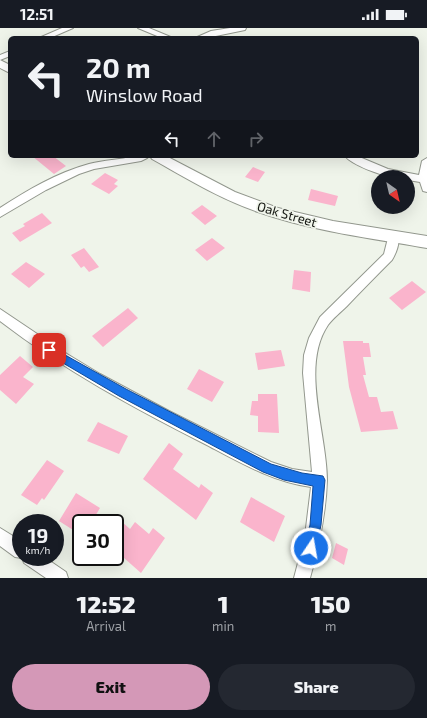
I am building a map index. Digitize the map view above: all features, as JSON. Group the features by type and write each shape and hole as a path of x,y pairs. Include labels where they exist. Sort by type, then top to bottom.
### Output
{"street":[{"path":"48,36 69,28"},
{"path":"142,28 164,36"},
{"path":"206,36 225,30 242,28"},
{"path":"0,213 48,184 77,171 104,164 131,161 139,158"},
{"name":"Oak Street","path":"160,158 216,188 276,213 312,222 427,242"},
{"path":"354,158 364,164 386,172 425,183 423,173 427,161"},
{"path":"302,578 316,525 319,480 319,458 308,370 313,342 317,331 334,309 377,270 388,257 391,250 393,237"},
{"path":"0,314 57,355 123,393 267,468 284,475 302,479 319,480"},
{"path":"0,536 12,545"},
{"path":"43,566 60,578"}],"building":[{"path":"34,158 56,158 66,166 54,174"},
{"path":"253,167 265,172 258,182 245,177"},
{"path":"105,173 118,180 114,184 118,186 109,194 91,184"},
{"path":"311,189 338,196 335,206 308,200"},
{"path":"202,205 217,216 205,225 191,213"},
{"path":"42,213 52,223 20,242 12,233 25,226 23,224"},
{"path":"212,238 225,248 207,261 195,250"},
{"path":"84,248 99,267 89,272 84,266 81,268 71,255"},
{"path":"26,262 45,274 29,288 11,274"},
{"path":"294,270 311,272 310,292 292,289"},
{"path":"412,281 426,292 402,310 389,298"},
{"path":"128,308 138,318 103,347 92,336"},
{"path":"343,341 363,341 363,343 369,343 371,357 363,357 366,375 363,375 369,397 377,397 381,412 393,411 398,429 361,432 349,387"},
{"path":"281,350 285,366 258,370 255,353"},
{"path":"20,356 33,367 23,377 34,384 16,404 0,390 0,375"},
{"path":"199,369 224,382 212,402 187,389"},
{"path":"258,394 277,394 279,433 258,432 258,416 250,415 252,401 258,401"},
{"path":"98,422 128,436 119,454 87,441"},
{"path":"169,443 183,454 173,469 199,488 201,484 213,493 196,520 143,479"},
{"path":"47,460 64,471 44,500 42,498 37,505 21,495"},
{"path":"76,493 100,508 96,514 72,514 72,529 64,524 63,514"},
{"path":"251,497 285,516 274,542 240,522"},
{"path":"135,522 149,534 153,528 165,538 141,573 124,558 124,524 130,529"},
{"path":"336,543 348,549 344,565 332,558"}],"route":[{"path":"49,350 123,393 267,468 284,475 302,479 319,480 316,525 311,548"}]}
